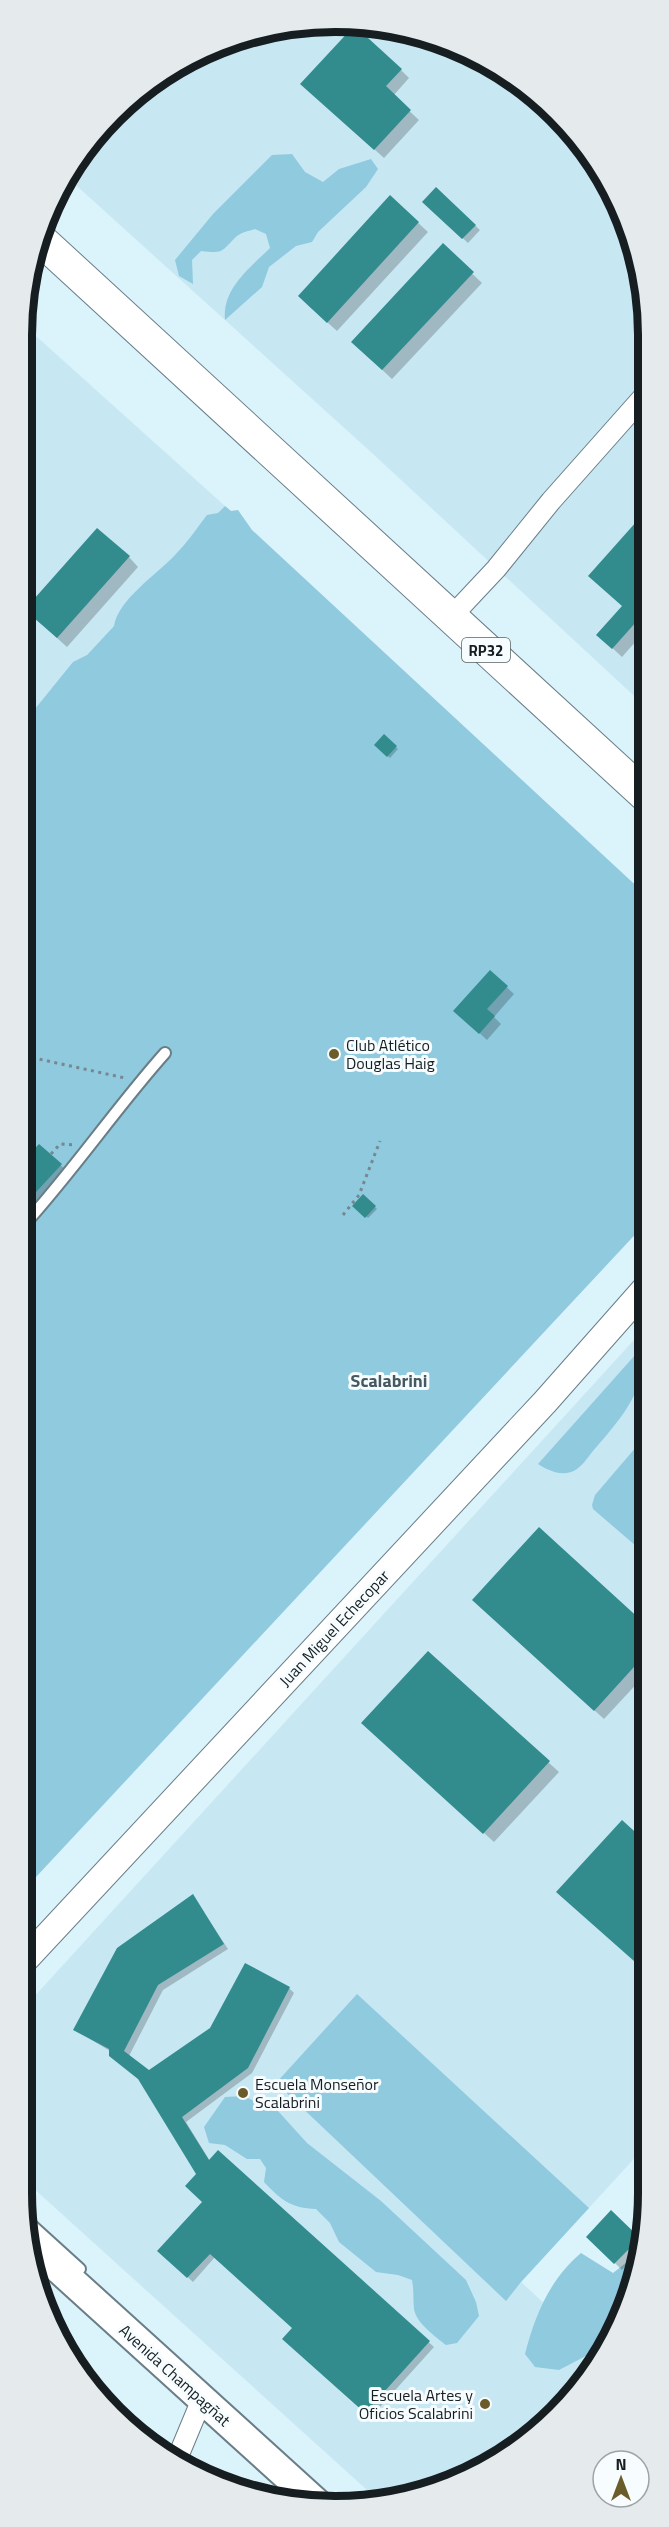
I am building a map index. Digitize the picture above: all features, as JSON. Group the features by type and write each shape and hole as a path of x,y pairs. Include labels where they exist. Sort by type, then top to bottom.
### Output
{"main road":[{"name":"RP32","path":"46,244 638,789"},
{"name":"Avenida Champagñat","path":"37,2249 307,2494"}],"street":[{"path":"451,617 638,403"},
{"name":"Juan Miguel Echecopar","path":"32,1952 545,1402 638,1297"},
{"path":"180,2453 202,2399"}],"lane":[{"path":"32,1216 53,1194 88,1146 165,1053"},
{"path":"33,2227 85,2274"}],"path":[{"path":"32,1058 139,1082"},
{"path":"343,1215 359,1196 380,1141"},
{"path":"51,1154 60,1144 88,1146"}],"shaded area":[{"path":"315,32 374,34 413,42 469,63 519,94 549,120 575,150 597,183 614,219 627,256 637,315 638,700 372,453 73,182 94,150 120,120 150,94 200,63 237,48 275,37"},
{"path":"292,154 305,172 323,182 339,169 371,159 378,169 366,187 318,232 312,242 296,246 269,267 262,287 225,320 225,309 233,288 246,271 270,248 266,234 255,229 239,235 219,252 201,251 192,260 193,284 179,276 175,260 213,214 272,155"},
{"path":"32,332 225,506 32,715"},
{"name":"Club Atlético Douglas Haig","path":"225,506 231,511 238,510 252,530 638,887 638,1231 32,1881 32,713 73,662 87,655 114,626 117,616 130,597 179,550 207,515 218,513"},
{"path":"638,1336 638,2154 521,2282 594,2349 575,2377 549,2407 519,2433 469,2464 413,2485 371,2493 32,2187 32,1999"},
{"path":"636,1354 638,1356 638,1385 630,1403 583,1463 577,1469 567,1473 552,1471 538,1464"},
{"path":"638,1445 638,1546 593,1509 595,1495"},
{"path":"357,1994 589,2208 506,2301 276,2083"},
{"path":"243,2096 278,2111 307,2143 381,2201 466,2280 476,2302 479,2316 457,2343 446,2345 418,2319 414,2309 412,2280 398,2275 376,2272 339,2242 330,2223 316,2209 293,2205 281,2198 264,2182 266,2168 260,2159 247,2159 225,2145 209,2143 204,2127 225,2097"},
{"path":"581,2253 613,2273 630,2259 614,2308 591,2353 559,2370 535,2367 525,2354 534,2325 552,2286 570,2263"}],"building":[{"path":"348,32 362,33 402,69 386,86 411,110 374,150 300,84"},
{"path":"436,187 476,225 462,239 422,202"},
{"path":"390,195 419,222 327,323 298,296"},
{"path":"443,243 474,272 382,370 351,342"},
{"path":"638,520 638,620 612,649 596,635 622,606 588,576"},
{"path":"97,528 130,556 57,638 32,616 32,601"},
{"path":"384,734 397,746 387,757 374,745"},
{"path":"490,970 508,986 487,1009 495,1016 479,1034 453,1011"},
{"path":"39,1144 62,1164 32,1196 32,1151"},
{"path":"363,1194 376,1206 365,1218 352,1206"},
{"path":"539,1527 638,1617 638,1663 594,1711 472,1600"},
{"path":"428,1651 550,1761 483,1834 361,1723"},
{"path":"622,1820 638,1834 638,1965 556,1892"},
{"path":"193,1894 224,1944 158,1985 124,2051 149,2070 210,2028 245,1963 290,1987 248,2068 182,2117 209,2160 218,2150 430,2341 365,2413 282,2339 292,2328 210,2254 187,2278 157,2251 202,2202 185,2186 196,2174 138,2079 109,2056 109,2049 73,2030 117,1948"},
{"path":"611,2210 635,2233 633,2245 614,2264 586,2237"}],"place":[{"name":"Club Atlético Douglas Haig","path":"334,1054"},
{"name":"Escuela Monseñor Scalabrini","path":"243,2093"},
{"name":"Escuela Artes y Oficios Scalabrini","path":"485,2404"}],"district":[{"name":"Scalabrini","path":"389,1380"}]}
